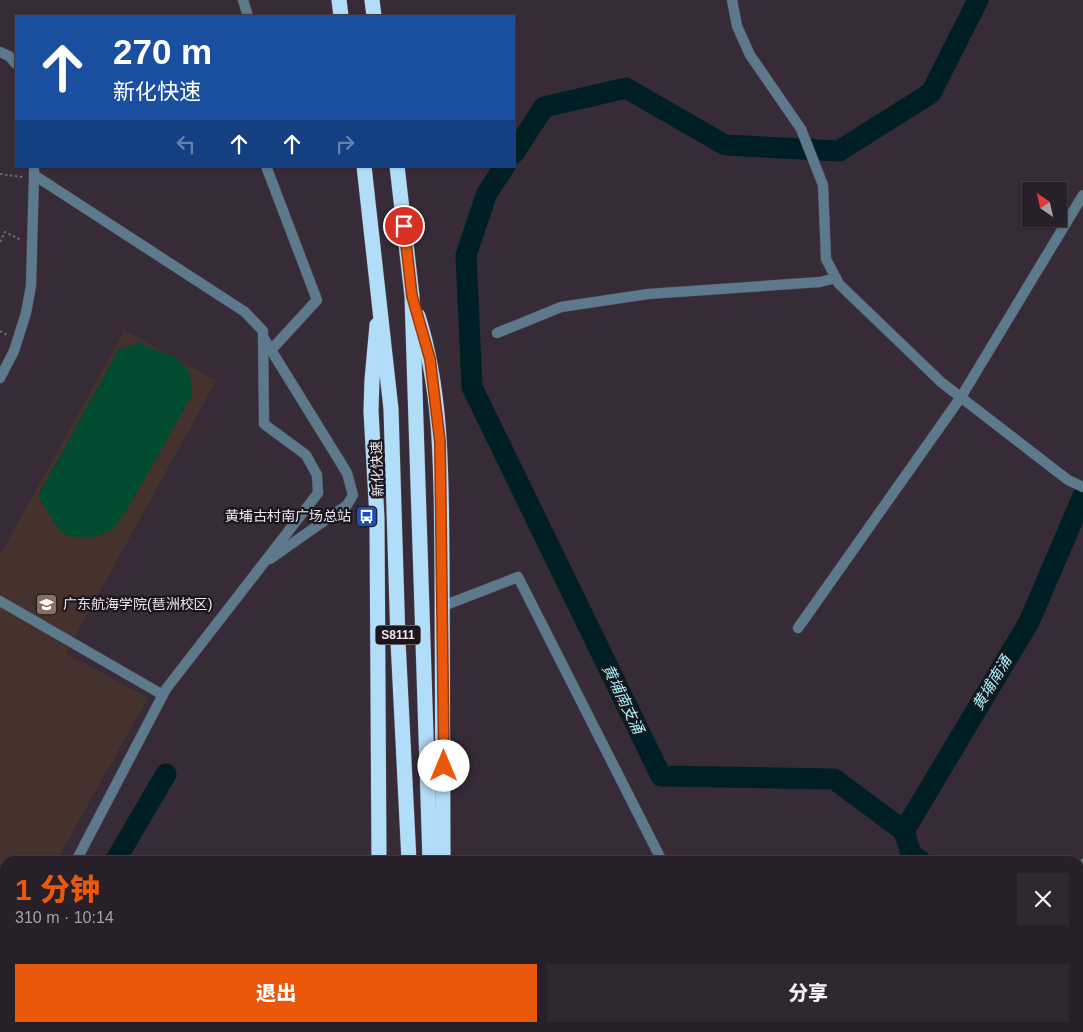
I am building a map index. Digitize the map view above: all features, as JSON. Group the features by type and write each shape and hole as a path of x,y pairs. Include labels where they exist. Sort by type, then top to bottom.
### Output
{"highway":[{"path":"339,0 342,15"},
{"path":"372,0 374,15"},
{"name":"新化快速","path":"364,167 391,409 398,641 409,856"},
{"name":"S8111","path":"396,167 412,296 430,856"},
{"path":"412,296 428,350 437,416 441,472 443,856"},
{"path":"379,303 371,411 377,518 379,856"}],"street":[{"path":"243,0 248,15"},
{"path":"732,0 737,26 750,55 801,129 823,185 826,259 839,284 928,369 961,397 1068,480 1083,487"},
{"path":"0,52 9,56 15,63"},
{"path":"266,167 317,300 272,349"},
{"path":"0,378 14,351 26,313 31,286 34,173"},
{"path":"34,173 245,312 263,331 264,424 306,456 317,475 318,493 163,695 79,856"},
{"path":"798,628 961,397 1083,195"},
{"path":"496,333 560,307 648,294 820,282 836,278"},
{"path":"262,565 347,505 353,496 347,473 263,337"},
{"path":"443,606 518,576 659,856"},
{"path":"0,601 163,695"}],"path":[{"path":"0,174 34,173"},
{"path":"0,242 6,232 32,245"}],"shaded area":[{"name":"广东航海学院(琶洲校区)","path":"125,330 216,381 66,653 148,698 59,856 0,856 0,555"}],"green space":[{"path":"140,343 174,356 190,372 192,395 125,513 112,530 94,537 70,537 58,529 38,496 118,350"}],"waterway":[{"path":"515,151 544,107 626,88 725,145 839,151 931,93 978,0"},
{"name":"黄埔南支涌","path":"504,167 487,193 466,255 472,387 661,776 834,779 904,831"},
{"name":"黄埔南涌","path":"914,856 911,854 904,831 1029,622 1083,496"},
{"name":"黄埔南支涌","path":"118,856 166,774"}],"place":[{"name":"黄埔古村南广场总站","path":"367,516"},
{"name":"广东航海学院(琶洲校区)","path":"47,604"}],"route":[{"path":"404,226 412,296 430,359 440,442 444,766"}]}
